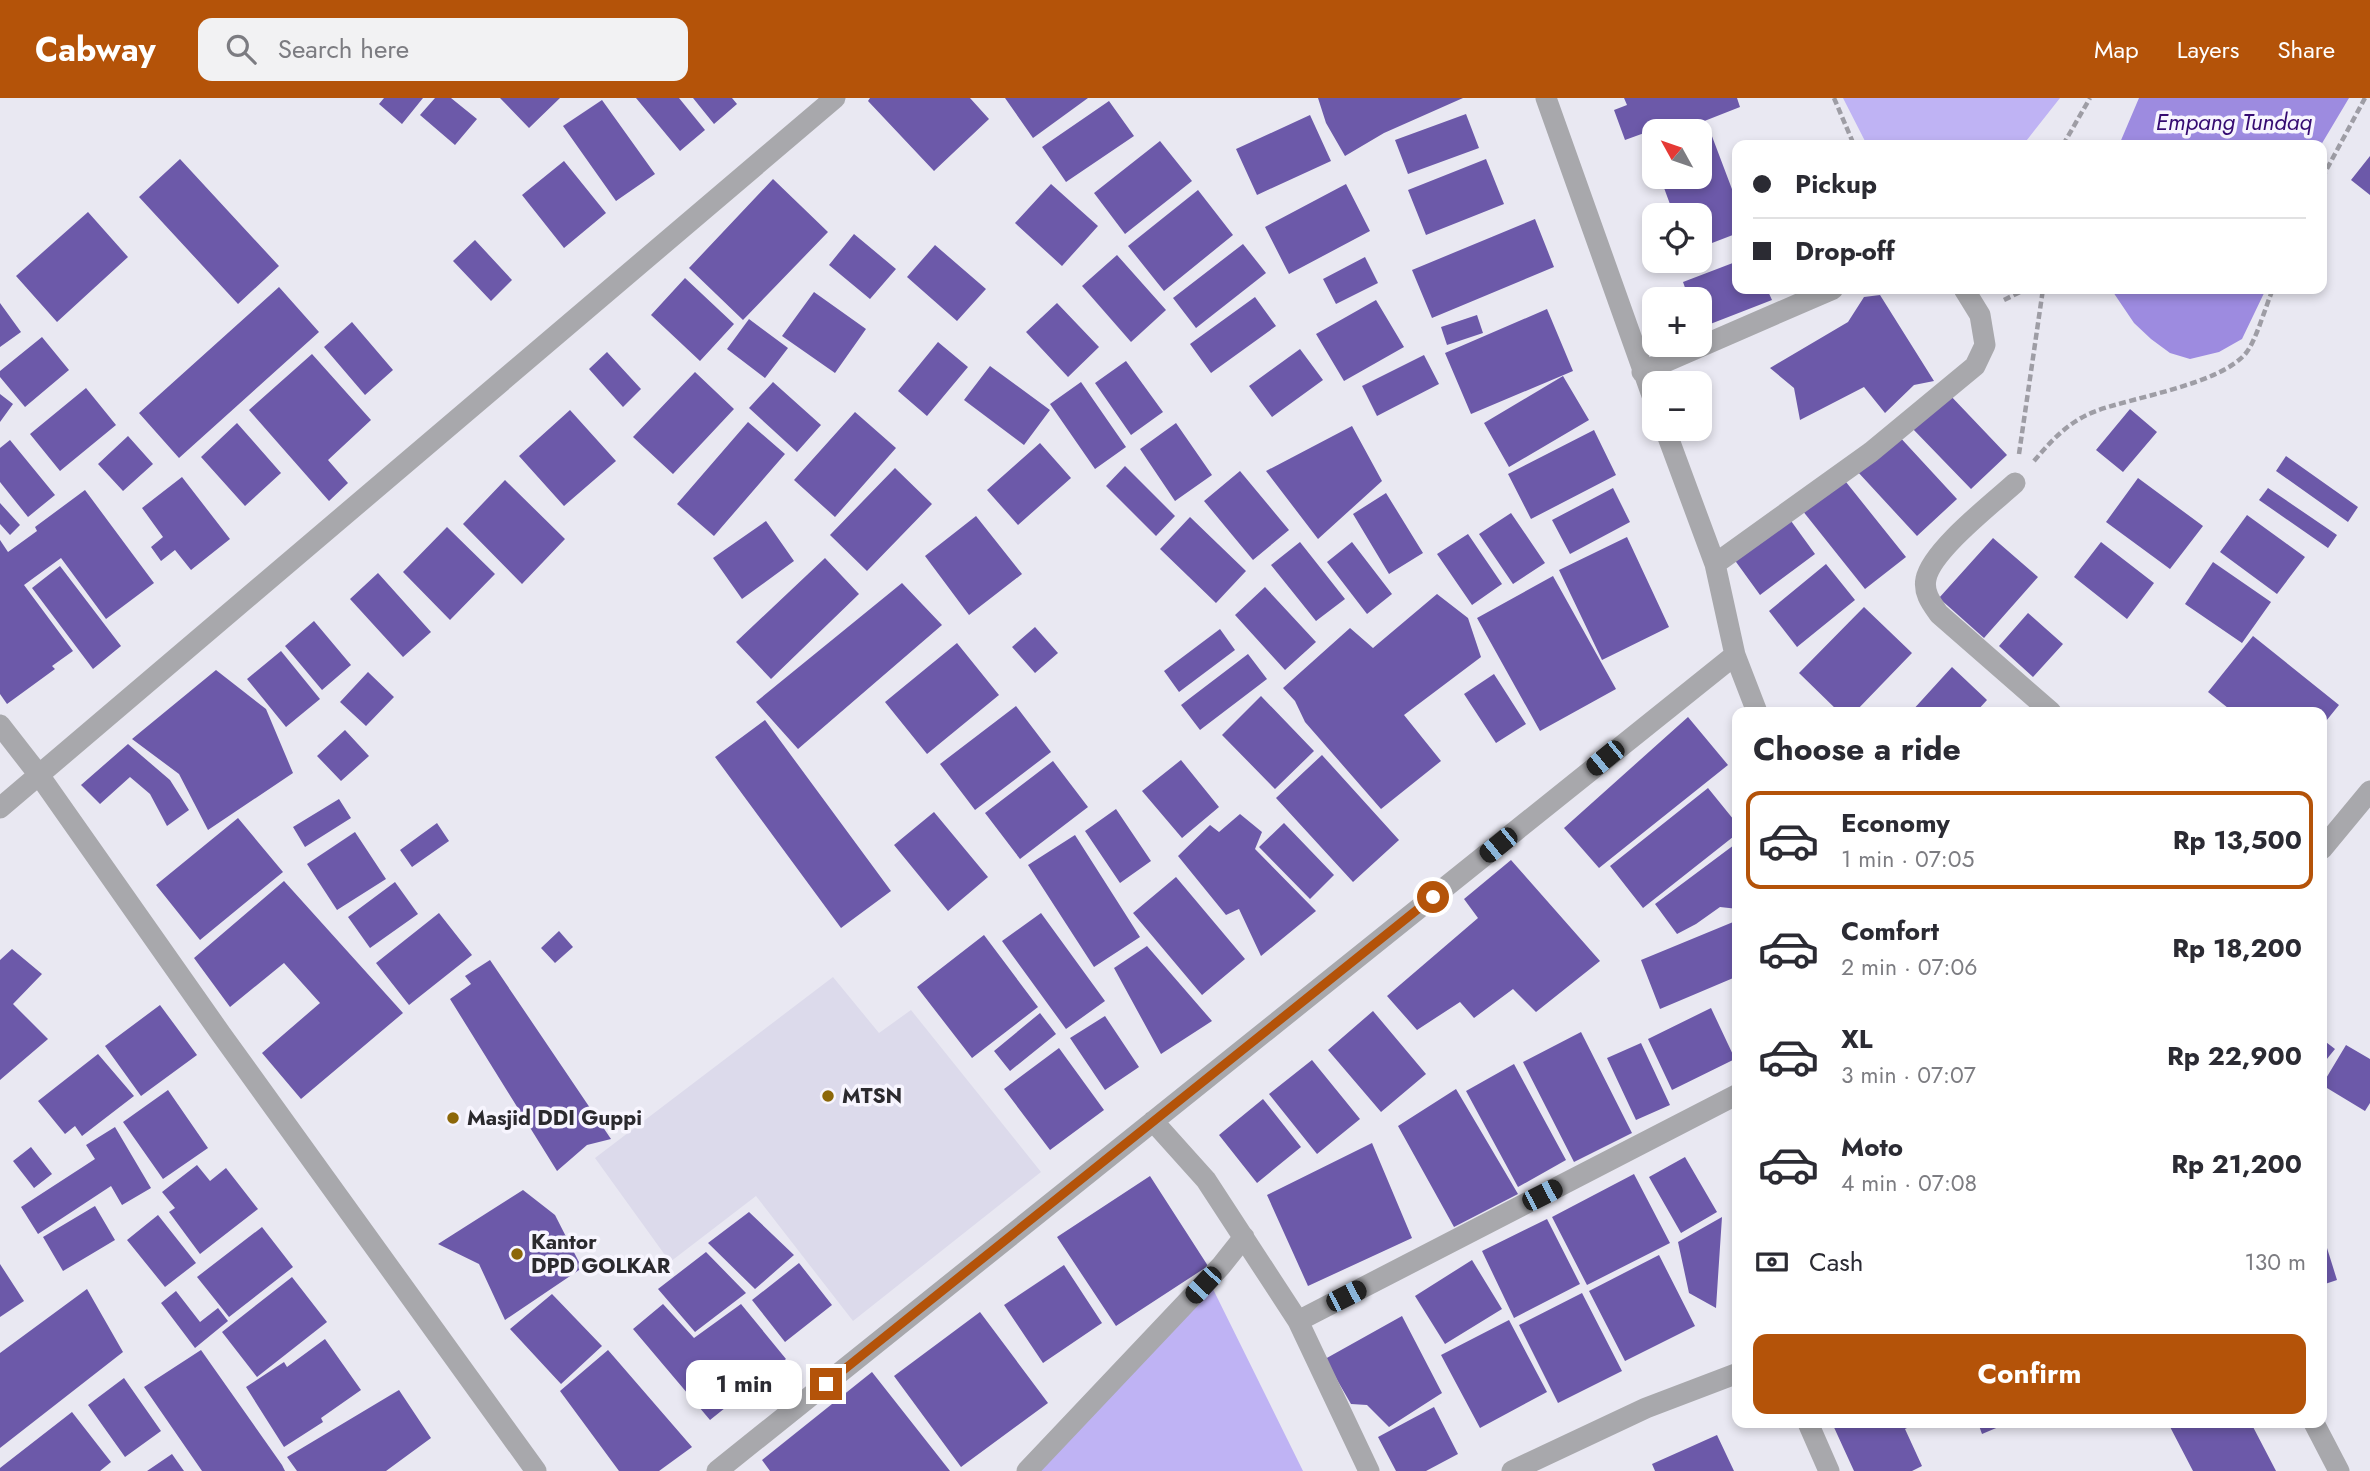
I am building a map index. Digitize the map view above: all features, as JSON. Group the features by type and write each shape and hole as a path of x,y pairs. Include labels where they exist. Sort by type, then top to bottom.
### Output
{"street":[{"path":"0,808 835,98"},
{"path":"1546,98 1642,373"},
{"path":"1647,371 1822,294"},
{"path":"1715,564 1871,452 1975,366 1985,345 1980,314 1967,294"},
{"path":"1669,441 1715,564 1735,655 1755,707"},
{"path":"2015,483 1951,541 1934,561 1926,580 1928,598 1939,614 2045,707"},
{"path":"717,1471 1735,655"},
{"path":"0,725 39,775 221,1034 536,1471"},
{"path":"2327,843 2370,791"},
{"path":"1297,1321 1732,1097"},
{"path":"1153,1121 1206,1180 1297,1321 1369,1471"},
{"path":"1027,1471 1221,1266 1244,1237"},
{"path":"1512,1471 1646,1408 1732,1375"},
{"path":"1810,1428 1829,1471"},
{"path":"2317,1428 2339,1471"}],"path":[{"path":"1834,98 1852,140"},
{"path":"2066,140 2090,98"},
{"path":"2327,169 2365,98"},
{"path":"2015,483 2042,294"},
{"path":"2015,483 2062,430 2094,411 2162,393 2232,367 2247,352 2271,294"}],"shaded area":[{"path":"1843,98 2060,98 2027,140 1864,140"},
{"name":"MTSN","path":"833,977 879,1033 911,1010 1041,1172 853,1321 756,1196 670,1262 595,1158"},
{"path":"1210,1283 1303,1471 1033,1471"}],"water":[{"name":"Empang Tundaq","path":"2139,98 2349,98 2324,140 2121,140"},
{"path":"2114,294 2264,294 2242,339 2219,352 2190,359 2170,353 2134,323"}],"building":[{"path":"384,98 423,98 402,124 379,104"},
{"path":"435,98 451,98 477,119 455,145 420,115"},
{"path":"500,98 560,98 529,128"},
{"path":"636,98 679,98 705,130 680,151"},
{"path":"693,98 732,98 737,104 714,124"},
{"path":"870,98 970,98 989,119 934,171 868,101"},
{"path":"1005,98 1088,98 1033,138"},
{"path":"1318,98 1463,98 1384,133 1345,156 1326,123"},
{"path":"1624,98 1737,98 1740,107 1710,119 1642,119 1642,134 1625,140 1614,110 1627,105"},
{"path":"602,100 655,174 616,201 563,126"},
{"path":"1109,101 1134,136 1066,182 1042,147"},
{"path":"1466,114 1479,148 1408,174 1395,140"},
{"path":"1310,115 1331,161 1257,195 1236,149"},
{"path":"1712,136 1732,189 1732,235 1712,243 1712,203 1670,203 1664,189 1712,189"},
{"path":"1160,141 1192,181 1125,234 1094,193"},
{"path":"2370,156 2370,195 2351,180"},
{"path":"180,159 279,266 238,304 139,197"},
{"path":"1486,159 1504,204 1426,235 1408,190"},
{"path":"564,161 606,213 564,248 522,195"},
{"path":"773,179 828,232 743,320 689,268"},
{"path":"1051,184 1098,226 1062,266 1015,223"},
{"path":"1346,184 1370,231 1289,274 1265,227"},
{"path":"1198,190 1233,235 1164,291 1128,246"},
{"path":"88,212 128,257 57,322 16,276"},
{"path":"1535,219 1554,267 1432,318 1412,270"},
{"path":"854,234 896,269 870,299 829,265"},
{"path":"475,240 512,280 491,301 453,261"},
{"path":"1243,244 1266,273 1196,328 1173,298"},
{"path":"935,245 986,289 957,321 907,277"},
{"path":"1117,255 1166,310 1131,342 1082,286"},
{"path":"1365,257 1378,283 1336,304 1323,279"},
{"path":"1732,263 1732,294 1769,294 1772,300 1712,323 1712,287 1685,287 1683,282"},
{"path":"685,278 734,324 700,361 651,315"},
{"path":"279,287 319,332 179,458 139,413"},
{"path":"814,292 866,329 835,373 782,336"},
{"path":"1880,295 1934,381 1914,385 1885,413 1864,387 1800,420 1794,388 1770,368 1848,322 1864,297"},
{"path":"1255,297 1276,326 1211,373 1190,344"},
{"path":"1376,300 1404,347 1344,381 1316,334"},
{"path":"0,303 21,332 0,347"},
{"path":"1057,303 1099,347 1068,377 1026,332"},
{"path":"1547,309 1573,371 1471,414 1445,353"},
{"path":"1477,315 1483,333 1447,345 1441,327"},
{"path":"749,319 788,348 765,378 727,349"},
{"path":"352,322 393,370 365,395 324,347"},
{"path":"42,337 69,370 25,407 0,377 0,371"},
{"path":"938,342 968,367 927,416 898,391"},
{"path":"1300,349 1323,380 1272,417 1249,386"},
{"path":"607,352 641,389 623,407 589,369"},
{"path":"312,354 371,420 328,460 348,483 329,501 249,410"},
{"path":"1424,355 1439,384 1377,416 1362,386"},
{"path":"1126,361 1163,412 1131,435 1095,383"},
{"path":"990,366 1050,410 1024,445 964,400"},
{"path":"695,372 734,409 673,474 633,437"},
{"path":"1563,376 1589,420 1509,467 1484,423"},
{"path":"773,382 821,425 797,452 749,408"},
{"path":"1081,382 1126,447 1095,469 1050,404"},
{"path":"86,388 116,425 60,471 30,434"},
{"path":"1948,393 2007,455 1971,489 1911,427"},
{"path":"0,394 13,404 0,422"},
{"path":"2130,409 2157,432 2123,472 2096,450"},
{"path":"570,410 616,461 564,506 519,456"},
{"path":"855,412 896,448 835,517 794,480"},
{"path":"748,422 785,454 714,536 677,504"},
{"path":"237,423 281,473 245,506 201,457"},
{"path":"1176,423 1212,475 1175,501 1140,449"},
{"path":"1352,426 1382,481 1318,539 1266,471"},
{"path":"1594,430 1616,475 1531,519 1508,474"},
{"path":"1897,434 1957,499 1917,536 1857,471"},
{"path":"128,436 153,464 123,491 98,464"},
{"path":"10,440 55,495 28,517 0,482 0,448"},
{"path":"1040,443 1071,478 1018,525 987,490"},
{"path":"2286,456 2358,507 2348,522 2276,471"},
{"path":"1125,466 1175,516 1156,536 1106,486"},
{"path":"895,468 932,504 867,571 830,535"},
{"path":"1240,471 1289,530 1253,560 1204,501"},
{"path":"182,477 230,539 191,570 175,550 161,561 151,547 163,537 142,508"},
{"path":"1842,477 1906,557 1865,589 1802,510"},
{"path":"2138,478 2203,526 2170,569 2106,522"},
{"path":"505,480 565,539 522,584 463,524"},
{"path":"1613,488 1630,522 1570,554 1552,520"},
{"path":"2268,488 2337,535 2328,548 2259,500"},
{"path":"85,490 154,583 106,619 61,558 24,585 73,651 52,666 55,669 7,704 0,694 0,540 8,552 37,531 35,527"},
{"path":"1386,493 1423,553 1389,574 1353,514"},
{"path":"0,503 20,525 10,535 0,524"},
{"path":"1511,513 1545,563 1513,584 1479,534"},
{"path":"1786,514 1815,554 1760,595 1731,555"},
{"path":"2247,515 2305,557 2277,594 2220,552"},
{"path":"976,516 1022,574 969,615 925,556"},
{"path":"1190,517 1246,571 1216,603 1160,549"},
{"path":"766,521 794,561 742,599 713,558"},
{"path":"447,527 495,574 450,620 403,572"},
{"path":"1468,534 1502,584 1472,605 1437,554"},
{"path":"1627,537 1669,627 1602,660 1559,570"},
{"path":"1993,538 2038,577 1984,638 1939,598"},
{"path":"1300,542 1345,599 1316,621 1271,565"},
{"path":"1352,542 1392,594 1367,614 1327,562"},
{"path":"2101,542 2154,583 2127,619 2074,577"},
{"path":"825,558 859,594 771,679 736,642"},
{"path":"2213,562 2271,602 2242,643 2185,604"},
{"path":"1826,564 1855,600 1797,647 1769,611"},
{"path":"60,566 121,646 93,669 32,588"},
{"path":"378,573 431,632 403,657 350,599"},
{"path":"1553,576 1616,689 1540,731 1477,618"},
{"path":"902,583 942,625 798,749 756,702"},
{"path":"1265,587 1316,642 1285,670 1235,615"},
{"path":"1437,594 1468,618 1481,657 1404,715 1441,761 1381,809 1305,722 1295,701 1283,688 1350,628 1373,648"},
{"path":"1864,607 1912,653 1860,707 1834,707 1799,673"},
{"path":"2028,613 2063,644 2033,677 1999,646"},
{"path":"314,621 351,665 322,690 285,646"},
{"path":"1035,627 1058,653 1035,673 1012,647"},
{"path":"1220,629 1235,650 1179,692 1164,671"},
{"path":"2253,636 2339,705 2327,720 2327,707 2227,707 2208,692"},
{"path":"957,643 999,695 927,754 885,702"},
{"path":"281,651 320,699 286,727 247,679"},
{"path":"1248,654 1267,679 1200,730 1181,705"},
{"path":"1952,667 1987,700 1981,707 1916,707"},
{"path":"216,670 266,709 293,773 208,830 179,774 132,739"},
{"path":"368,672 394,697 366,726 340,702"},
{"path":"1494,674 1526,724 1496,743 1464,694"},
{"path":"1261,696 1314,751 1275,789 1222,735"},
{"path":"1016,706 1051,752 975,810 940,764"},
{"path":"1688,717 1728,765 1599,868 1564,828"},
{"path":"765,720 891,891 841,928 715,757"},
{"path":"345,730 369,756 341,781 317,756"},
{"path":"128,744 170,780 189,810 167,826 150,794 130,777 100,804 81,785"},
{"path":"1322,755 1399,840 1353,882 1276,798"},
{"path":"1181,760 1219,807 1182,838 1142,791"},
{"path":"1053,761 1088,807 1020,859 985,813"},
{"path":"1708,788 1732,818 1732,838 1643,908 1610,866"},
{"path":"339,799 351,818 305,847 293,827"},
{"path":"1116,809 1151,861 1120,883 1085,831"},
{"path":"934,812 988,877 948,911 894,845"},
{"path":"1240,814 1262,832 1255,849 1316,911 1261,956 1239,909 1226,915 1178,856 1210,825 1219,832"},
{"path":"238,818 283,872 200,940 156,885"},
{"path":"437,823 449,841 412,867 400,850"},
{"path":"1284,823 1334,875 1310,899 1259,847"},
{"path":"355,832 386,879 337,910 307,864"},
{"path":"1075,835 1140,937 1094,967 1028,865"},
{"path":"1732,846 1732,908 1720,907 1677,934 1655,904"},
{"path":"1511,860 1600,961 1536,1012 1513,989 1474,1018 1460,1002 1417,1030 1387,996 1478,918 1464,899"},
{"path":"1176,877 1245,959 1202,995 1133,913"},
{"path":"284,881 403,1013 301,1099 262,1053 320,1003 284,963 230,1007 194,958"},
{"path":"395,882 418,914 370,948 348,917"},
{"path":"439,913 472,955 409,1005 376,963"},
{"path":"1041,913 1105,1001 1066,1029 1002,941"},
{"path":"1732,922 1732,979 1660,1009 1641,960"},
{"path":"559,931 573,947 555,963 541,948"},
{"path":"984,935 1038,1007 972,1058 917,987"},
{"path":"1147,946 1212,1021 1161,1054 1114,968"},
{"path":"12,949 42,974 13,1004 48,1039 0,1080 0,960"},
{"path":"490,960 611,1139 587,1145 557,1171 450,999 471,984 465,976"},
{"path":"160,1005 197,1055 141,1096 105,1046"},
{"path":"1711,1008 1732,1053 1732,1060 1672,1090 1648,1039"},
{"path":"1373,1011 1426,1074 1381,1112 1328,1050"},
{"path":"1040,1013 1056,1034 1010,1071 994,1051"},
{"path":"1105,1016 1139,1067 1105,1090 1070,1038"},
{"path":"1581,1032 1632,1133 1574,1162 1523,1062"},
{"path":"1641,1043 1670,1105 1636,1120 1607,1058"},
{"path":"2327,1043 2335,1049 2327,1059"},
{"path":"2346,1045 2370,1059 2370,1103 2365,1111 2327,1088 2327,1077"},
{"path":"1059,1048 1104,1110 1050,1150 1004,1089"},
{"path":"98,1054 134,1096 82,1136 75,1126 65,1134 38,1101"},
{"path":"1312,1060 1360,1119 1317,1154 1269,1094"},
{"path":"1514,1064 1566,1160 1518,1187 1466,1091"},
{"path":"1456,1089 1518,1194 1454,1227 1398,1126"},
{"path":"168,1090 208,1148 163,1179 123,1122"},
{"path":"1263,1099 1301,1147 1257,1183 1219,1135"},
{"path":"115,1127 151,1188 122,1205 111,1186 38,1234 21,1207 95,1159 86,1145"},
{"path":"1372,1143 1412,1238 1308,1286 1267,1195"},
{"path":"31,1147 52,1174 34,1188 13,1161"},
{"path":"1685,1157 1717,1212 1681,1233 1649,1177"},
{"path":"197,1165 210,1181 226,1168 258,1209 200,1254 169,1212 175,1208 162,1192"},
{"path":"1634,1174 1670,1243 1587,1285 1552,1217"},
{"path":"1150,1176 1208,1266 1116,1326 1057,1237"},
{"name":"Kantor DPD GOLKAR","path":"523,1190 555,1215 582,1268 505,1320 479,1264 438,1244"},
{"path":"95,1206 115,1240 63,1271 43,1237"},
{"path":"749,1212 794,1255 755,1289 708,1243"},
{"path":"158,1215 196,1263 165,1287 127,1240"},
{"path":"1722,1217 1716,1308 1689,1293 1678,1242"},
{"path":"1547,1219 1580,1284 1514,1318 1482,1251"},
{"path":"262,1227 293,1267 229,1317 197,1277"},
{"path":"2327,1248 2337,1280 2327,1283"},
{"path":"706,1252 746,1293 695,1332 658,1289"},
{"path":"1659,1255 1695,1326 1625,1361 1589,1291"},
{"path":"1472,1260 1502,1309 1445,1344 1415,1296"},
{"path":"799,1263 832,1305 785,1342 752,1300"},
{"path":"0,1264 24,1301 0,1317"},
{"path":"1064,1265 1102,1323 1043,1363 1004,1305"},
{"path":"292,1277 327,1322 257,1377 222,1332"},
{"path":"87,1289 123,1352 0,1448 0,1353"},
{"path":"176,1291 200,1322 218,1308 228,1321 195,1348 161,1303"},
{"path":"1582,1293 1622,1371 1558,1403 1519,1325"},
{"path":"552,1294 602,1346 561,1384 510,1329"},
{"path":"663,1304 694,1338 741,1304 786,1359 710,1420 633,1329"},
{"path":"980,1312 1048,1403 961,1467 894,1376"},
{"path":"1402,1316 1442,1393 1389,1427 1367,1405 1351,1404 1325,1359"},
{"path":"1509,1320 1547,1392 1480,1428 1441,1355"},
{"path":"325,1339 361,1390 321,1418 323,1422 284,1447 246,1387 284,1362 287,1367"},
{"path":"201,1350 285,1471 202,1471 144,1387"},
{"path":"608,1350 692,1447 659,1471 619,1471 560,1391"},
{"path":"872,1372 950,1471 770,1471 762,1460"},
{"path":"124,1378 161,1431 125,1457 88,1405"},
{"path":"399,1390 431,1438 386,1471 297,1471 287,1457"},
{"path":"1434,1407 1458,1454 1426,1471 1396,1471 1378,1437"},
{"path":"72,1412 111,1462 100,1471 0,1471 0,1468"},
{"path":"1834,1428 1907,1428 1905,1429 1922,1466 1912,1471 1854,1471"},
{"path":"1980,1428 1996,1428 1982,1434"},
{"path":"2171,1428 2254,1428 2276,1471 2193,1471"},
{"path":"1717,1435 1734,1471 1655,1471 1652,1464"},
{"path":"172,1454 184,1471 147,1471"}],"place":[{"name":"MTSN","path":"828,1096"},
{"name":"Masjid DDI Guppi","path":"453,1118"},
{"name":"Kantor DPD GOLKAR","path":"517,1254"}],"route":[{"path":"826,1384 1433,897"}]}
